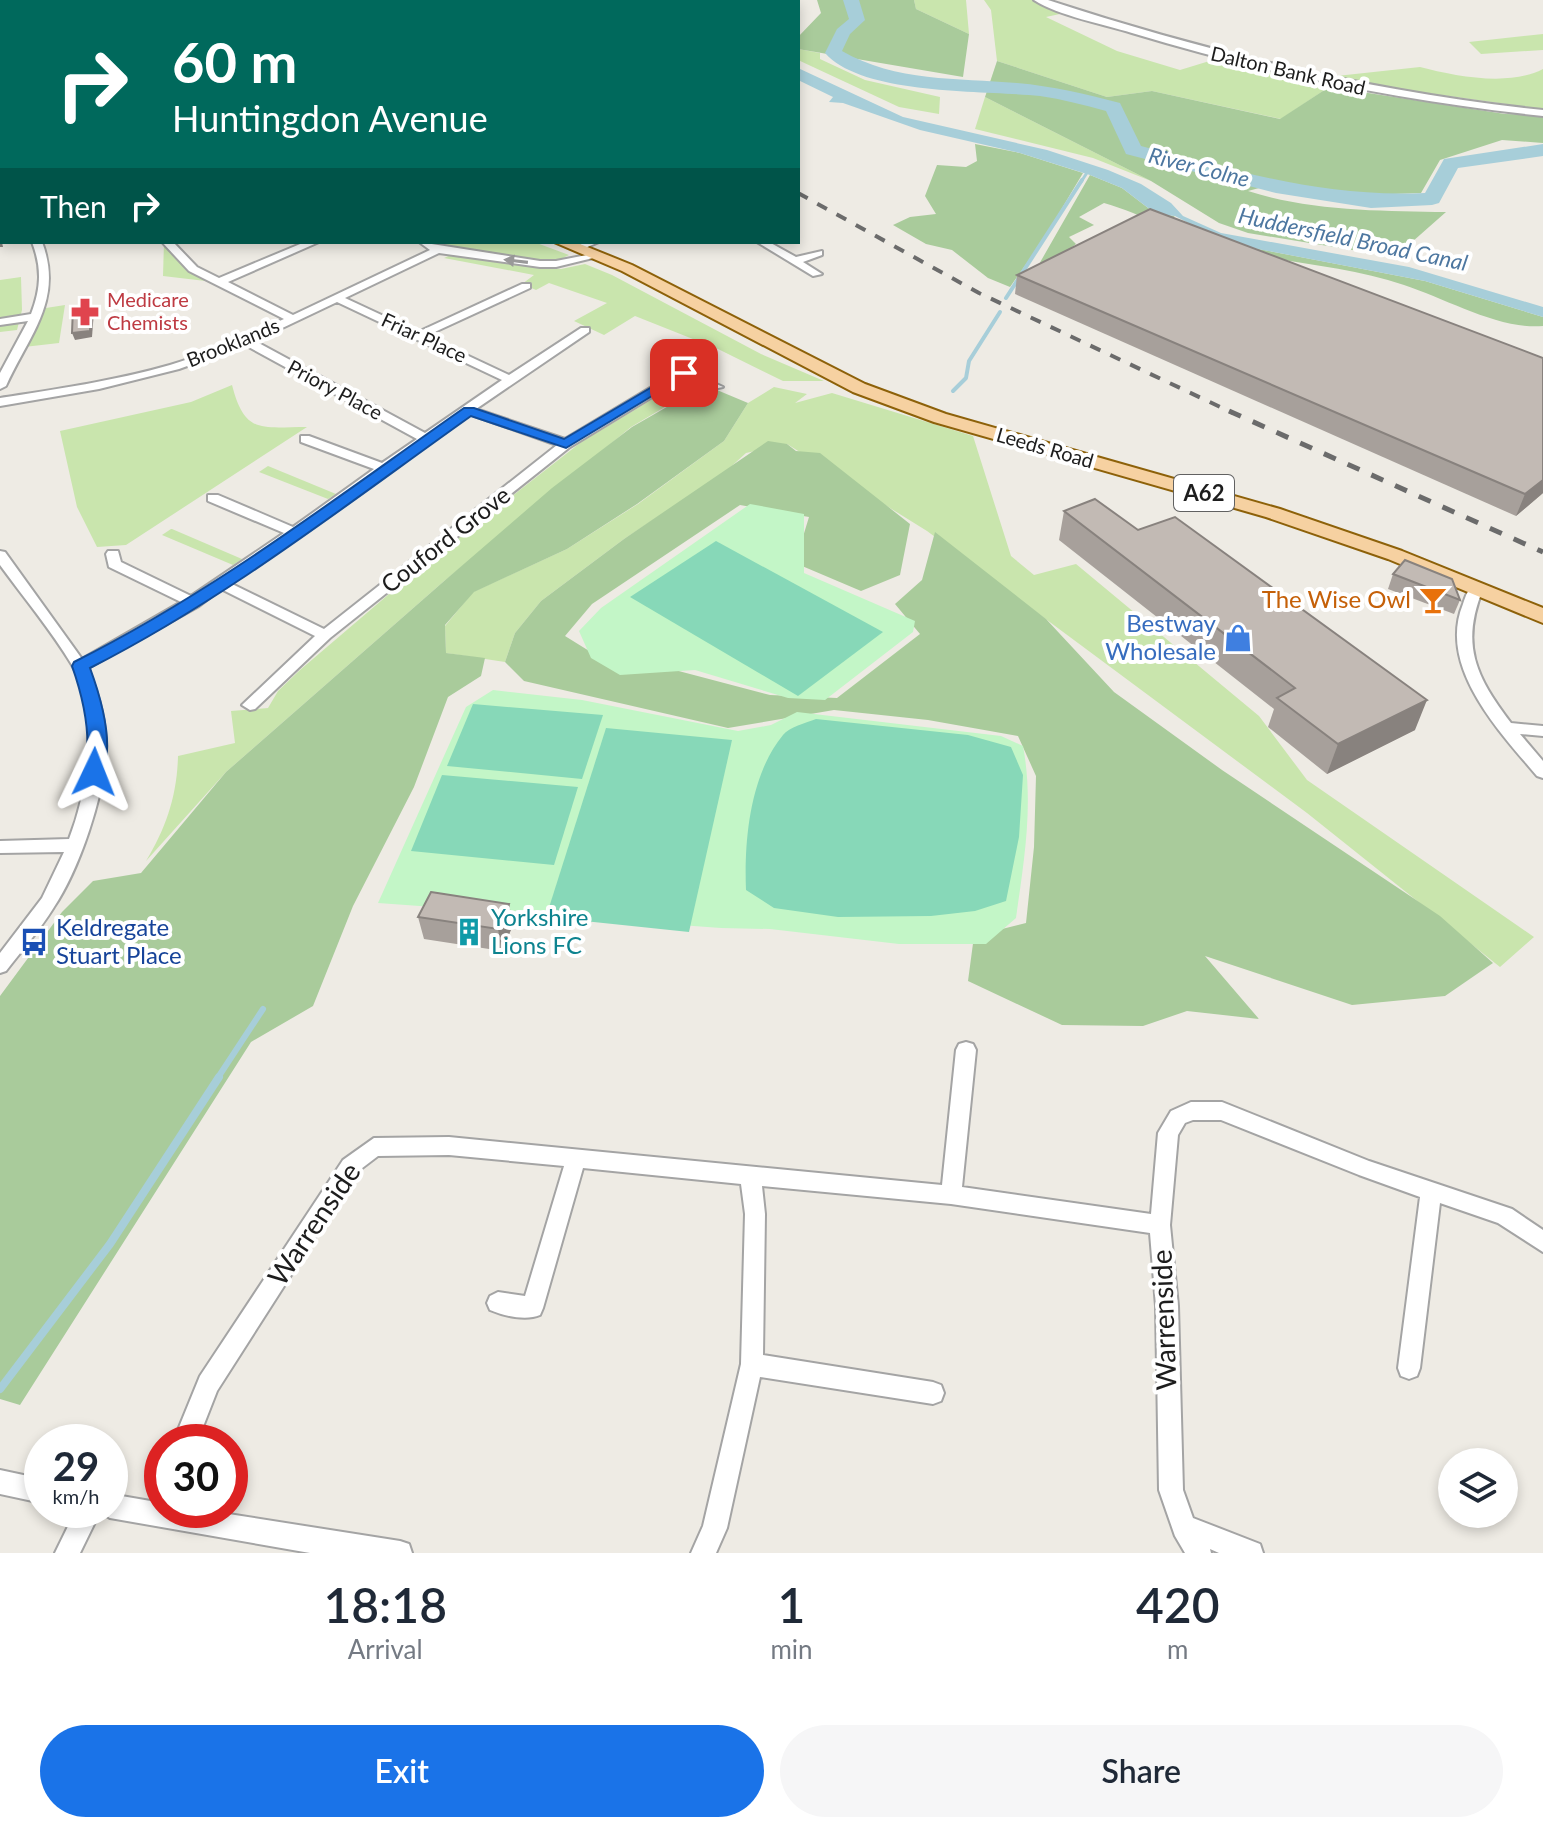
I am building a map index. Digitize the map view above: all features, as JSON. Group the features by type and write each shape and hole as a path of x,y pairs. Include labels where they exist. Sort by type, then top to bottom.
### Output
{"main road":[{"name":"Leeds Road","path":"582,247 743,325 859,388 940,418 1273,513 1395,555 1543,616"}],"street":[{"name":"Dalton Bank Road","path":"1039,0 1188,49 1318,81 1543,113"},
{"path":"0,386 42,306 46,271 38,244"},
{"path":"169,244 193,269 293,319"},
{"path":"217,283 309,244"},
{"path":"428,244 438,250 556,264 582,247"},
{"path":"765,244 817,274"},
{"name":"Brooklands","path":"0,402 144,375 246,341 438,250"},
{"path":"795,261 818,253"},
{"path":"420,335 526,286"},
{"path":"508,294 521,298"},
{"name":"Friar Place","path":"339,299 510,380"},
{"path":"0,322 35,317"},
{"path":"80,666 143,634 223,585 383,468 585,330"},
{"name":"Priory Place","path":"246,341 426,439"},
{"path":"662,363 717,387"},
{"name":"Couford Grove","path":"250,705 325,635 566,444 684,373"},
{"path":"469,410 566,444"},
{"path":"305,439 383,468"},
{"path":"213,498 294,532"},
{"path":"113,554 114,564 194,603"},
{"path":"0,555 28,598 80,666 90,692 98,751 86,816 75,845 48,903 0,966"},
{"path":"223,585 325,635"},
{"path":"1476,589 1464,609 1466,659 1482,694 1543,772"},
{"path":"1506,728 1543,731"},
{"path":"0,847 75,845"},
{"path":"951,1195 966,1050"},
{"path":"1160,1225 1168,1133 1178,1117 1191,1111 1222,1111 1366,1169 1505,1216 1543,1242"},
{"name":"Warrenside","path":"192,1424 208,1384 350,1166 362,1154 385,1145 449,1146 951,1195 1160,1225 1167,1306 1171,1490 1184,1527 1199,1553"},
{"path":"498,1303 532,1308 576,1159"},
{"path":"703,1553 715,1528 752,1364 755,1214 750,1176"},
{"path":"1409,1368 1431,1189"},
{"path":"752,1364 933,1393"},
{"path":"0,1482 24,1487"},
{"path":"1184,1527 1251,1553"},
{"path":"67,1553 80,1528"},
{"path":"237,1528 309,1547 400,1553"}],"green space":[{"path":"817,0 914,0 916,9 969,34 963,77 800,49 800,35 821,13"},
{"path":"914,0 966,0 969,34 916,9"},
{"path":"984,0 1032,0 1069,12 1046,17 1117,51 1180,70 1216,59 1329,87 1281,119 1152,91 1107,97 997,61 991,10"},
{"path":"1543,34 1543,50 1481,54 1469,42"},
{"path":"800,49 820,53 820,59 865,80 940,97 939,114 899,107 800,61"},
{"path":"997,61 1107,97 1152,91 1280,119 1329,87 1505,114 1543,115 1543,143 1502,140 1440,160 1421,193 1365,195 1277,183 1248,191 1321,206 1446,212 1395,257 1248,233 1219,223 1151,181 985,97"},
{"path":"1420,67 1449,74 1498,79 1514,78 1543,69 1543,109 1318,78"},
{"path":"985,97 1151,181 1093,158 975,129"},
{"path":"975,144 1020,153 1083,173 1043,240 1010,287 988,278 952,250 926,244 893,225 910,217 936,214 925,196 937,165 966,167 977,161"},
{"path":"1090,175 1122,188 1156,214 1175,216 1165,222 1243,246 1425,281 1543,317 1543,326 1526,326 1491,318 1382,278 1218,247 1104,203 1079,217 1094,225 1069,237 1076,244 1030,280"},
{"path":"164,244 166,244 214,282 163,276"},
{"path":"437,244 539,244 569,255 555,262"},
{"path":"451,255 561,269 585,264 612,275 761,354 824,381 783,381 718,349 635,316 604,335 574,321 607,303 549,283 536,290 522,284 534,275 444,258"},
{"path":"21,277 22,310 17,330 0,332 0,280"},
{"path":"65,305 59,343 24,347 46,308"},
{"path":"232,385 243,413 257,425 307,427 126,545 97,547 77,507 60,431 191,402"},
{"path":"676,385 692,391 631,427 443,582 226,772 146,861 169,811 178,756 235,743 231,711 268,708 278,691 300,670 416,571 580,443"},
{"path":"705,385 748,403 724,441 637,504 567,549 474,592 445,625 446,653 485,658 481,676 448,697 414,787 353,906 313,1006 251,1042 20,1405 0,1399 0,996 62,912 93,881 141,873 226,772 443,582 552,488 632,427"},
{"path":"774,387 807,394 795,403 832,393 973,436 1011,556 1034,575 1076,564 1259,716 1307,780 1534,937 1500,967 1307,813 927,531 787,444 746,453 723,474 624,539 541,601 515,633 505,662 446,653 445,626 473,592 567,549 638,504 724,441 748,403"},
{"path":"768,441 787,444 796,451 820,453 910,524 900,575 861,591 795,563 809,517 740,505 592,604 565,636 623,672 671,669 770,695 837,698 920,634 895,604 922,580 935,532 1046,619 1114,692 1222,770 1440,916 1493,963 1445,996 1352,1005 1205,956 1259,1019 1187,1011 1143,1026 1062,1025 968,981 974,936 1026,923 1034,847 1036,776 1018,736 928,720 834,710 728,728 524,681 505,662 515,633 541,601 624,539"},
{"path":"268,466 336,494 328,499 259,472"},
{"path":"750,504 804,514 804,573 915,621 913,632 825,700 788,698 695,670 620,675 591,658 579,631 601,608"},
{"path":"171,529 242,559 233,565 162,535"},
{"path":"716,541 883,632 798,696 630,597"},
{"path":"493,690 582,700 738,731 771,725 797,712 1001,736 1023,746 1028,789 1027,832 1016,918 986,944 899,944 770,929 378,903 466,707"},
{"path":"473,704 603,715 582,779 447,766"},
{"path":"816,719 968,735 1011,747 1023,775 1019,837 1006,901 975,911 931,916 838,917 774,908 746,890 748,830 763,769 786,732"},
{"path":"606,728 732,740 689,932 546,917"},
{"path":"442,775 578,787 554,865 411,851"}],"water":[{"path":"800,69 903,117 1047,150 1108,170 1141,184 1171,203 1183,216 1221,233 1409,267 1543,307 1543,317 1425,281 1227,243 1175,216 1156,214 1122,188 1090,175 1020,153 920,130 843,103 829,102 833,97 800,81"}],"building":[{"path":"1150,209 1543,358 1543,480 1525,494 1017,275"},
{"path":"91,304 90,331 72,333 73,307"},
{"path":"1095,499 1138,530 1175,517 1427,700 1338,744 1277,698 1295,688 1064,511"},
{"path":"1405,560 1452,579 1460,600 1393,574"},
{"path":"431,892 509,904 498,929 418,917"}],"waterway":[{"name":"River Colne","path":"851,0 857,20 843,32 833,53 854,65 905,80 1042,91 1114,107 1133,150 1276,187 1371,202 1432,199 1451,163 1543,150"},
{"path":"1081,182 1090,168"},
{"path":"1006,298 1082,180"},
{"path":"953,391 966,378 969,361 1000,312"},
{"path":"217,1079 263,1009"},
{"path":"0,1389 110,1244 219,1077"}],"railway":[{"path":"800,194 979,293 1233,413"},
{"path":"1229,411 1543,552"}],"place":[{"name":"Medicare Chemists","path":"85,312"},
{"name":"The Wise Owl","path":"1433,600"},
{"name":"Bestway Wholesale","path":"1238,638"},
{"name":"Yorkshire Lions FC","path":"469,932"},
{"name":"Keldregate Stuart Place","path":"34,942"}],"route":[{"path":"94,772 98,751 90,692 80,666 143,634 223,585 383,468 469,410 566,444 684,373"}],"water label":[{"name":"Huddersfield Broad Canal","path":"1353,239"}]}
